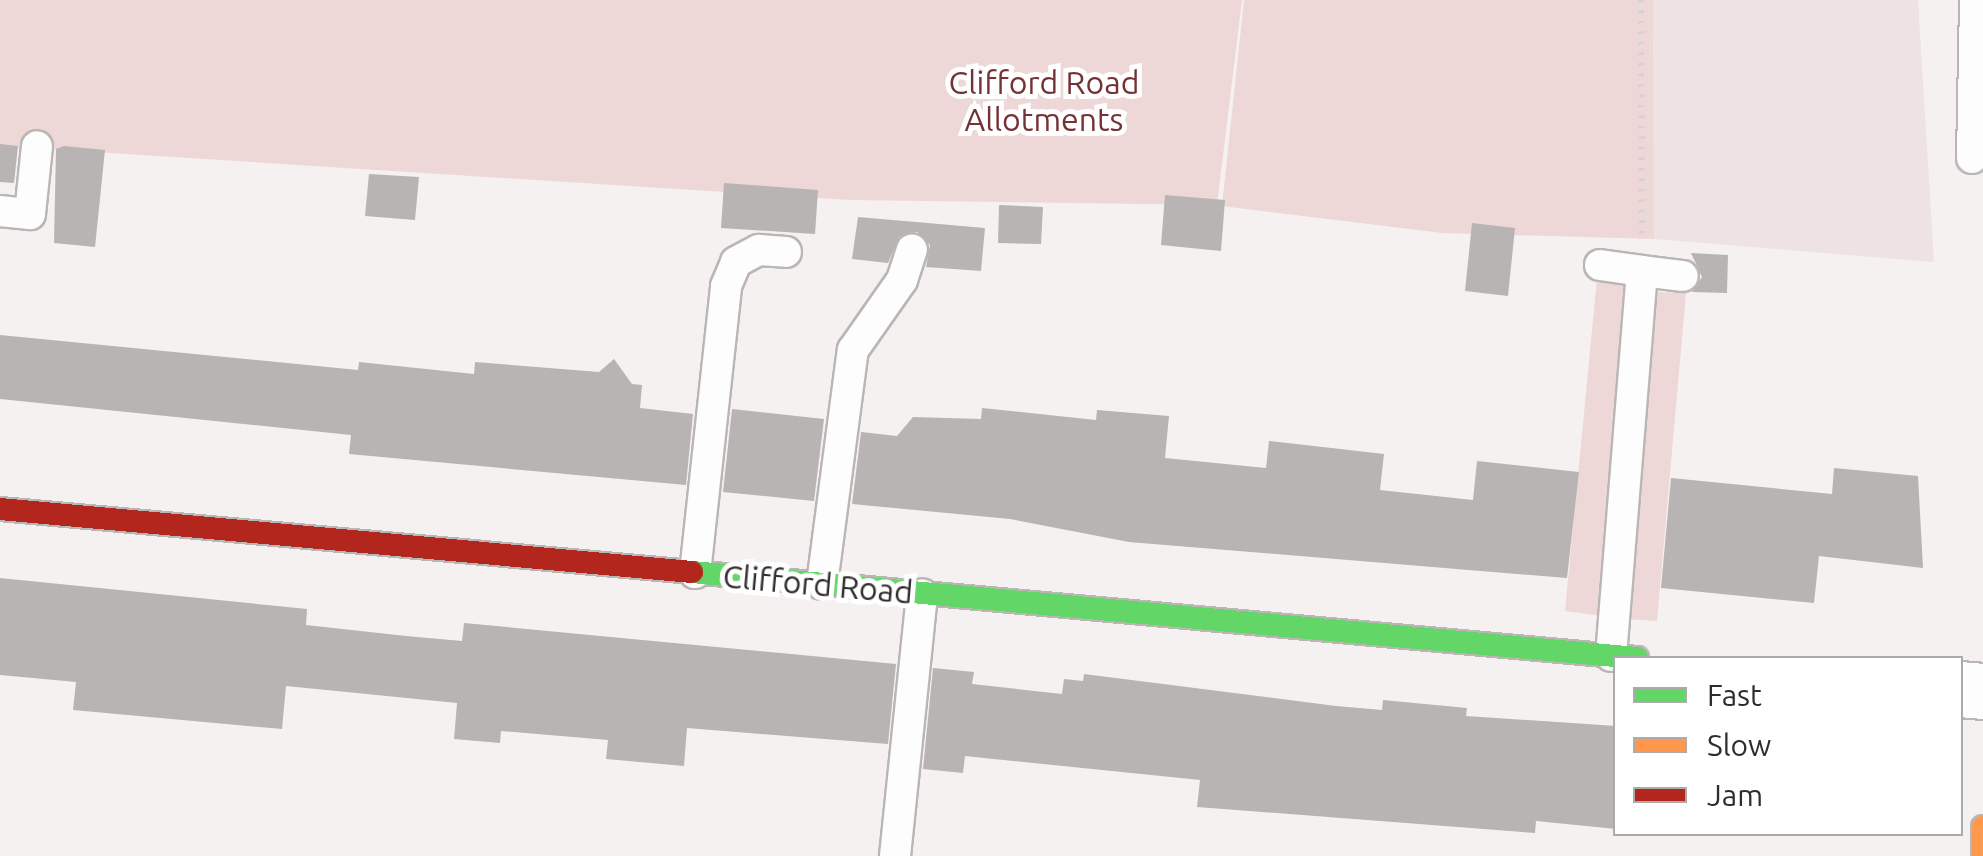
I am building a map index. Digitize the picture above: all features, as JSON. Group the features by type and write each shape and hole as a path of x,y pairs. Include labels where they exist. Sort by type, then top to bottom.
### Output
{"street":[{"name":"Clifford Road","path":"0,509 1613,656"},
{"path":"1982,856 1983,827"}],"lane":[{"path":"1975,0 1979,162"},
{"path":"0,211 30,214 37,146"},
{"path":"695,572 726,286 736,262 759,250 786,252"},
{"path":"822,584 853,350 902,280 912,250"},
{"path":"1600,265 1683,276"},
{"path":"1624,656 1642,271"},
{"path":"895,856 922,594"}],"path":[{"path":"1641,0 1642,271"}],"shaded area":[{"path":"1653,0 1918,0 1934,262 1654,239"}],"green space":[{"name":"Clifford Road Allotments","path":"0,0 1242,0 1217,205 850,200 0,146"},
{"path":"1244,0 1653,0 1654,239 1442,233 1222,206"},
{"path":"1597,278 1621,281 1628,295 1602,616 1565,611"},
{"path":"1656,292 1686,293 1657,621 1625,619"}],"building":[{"path":"0,144 18,146 14,183 0,182"},
{"path":"64,146 105,150 95,247 54,243 56,149"},
{"path":"369,174 419,177 415,220 365,216"},
{"path":"724,183 818,190 815,234 721,228"},
{"path":"1165,195 1225,200 1221,251 1161,245"},
{"path":"999,205 1043,207 1041,244 998,243"},
{"path":"858,217 985,228 981,271 926,267 930,245 917,232 899,237 888,263 852,259"},
{"path":"1472,223 1515,228 1508,296 1465,291"},
{"path":"1691,253 1728,255 1727,293 1692,292 1702,277"},
{"path":"0,335 358,370 359,362 474,374 475,362 599,372 614,359 632,384 642,385 640,408 693,414 686,485 349,454 351,435 0,399"},
{"path":"982,408 1096,420 1097,410 1169,416 1165,458 1266,468 1269,441 1384,454 1380,490 1473,500 1477,461 1579,472 1567,578 1129,542 1010,519 852,504 861,432 897,436 913,417 981,419"},
{"path":"732,409 824,419 814,501 723,492"},
{"path":"1834,468 1918,476 1923,568 1819,556 1814,603 1661,588 1671,478 1832,494"},
{"path":"0,578 307,609 306,625 406,636 462,641 464,623 896,664 888,744 687,728 684,766 606,759 608,740 501,731 500,743 454,739 457,703 286,686 282,729 73,710 76,682 0,675"},
{"path":"933,668 974,672 972,684 1062,694 1064,679 1083,681 1084,674 1336,706 1382,710 1383,700 1467,708 1466,716 1613,726 1613,829 1536,821 1535,833 1197,807 1200,780 965,756 963,773 923,769"}],"traffic: fast":[{"path":"692,572 1615,656"}],"traffic: slow":[{"path":"1983,827 1983,856"}],"traffic: jam":[{"path":"0,509 692,572"}]}
